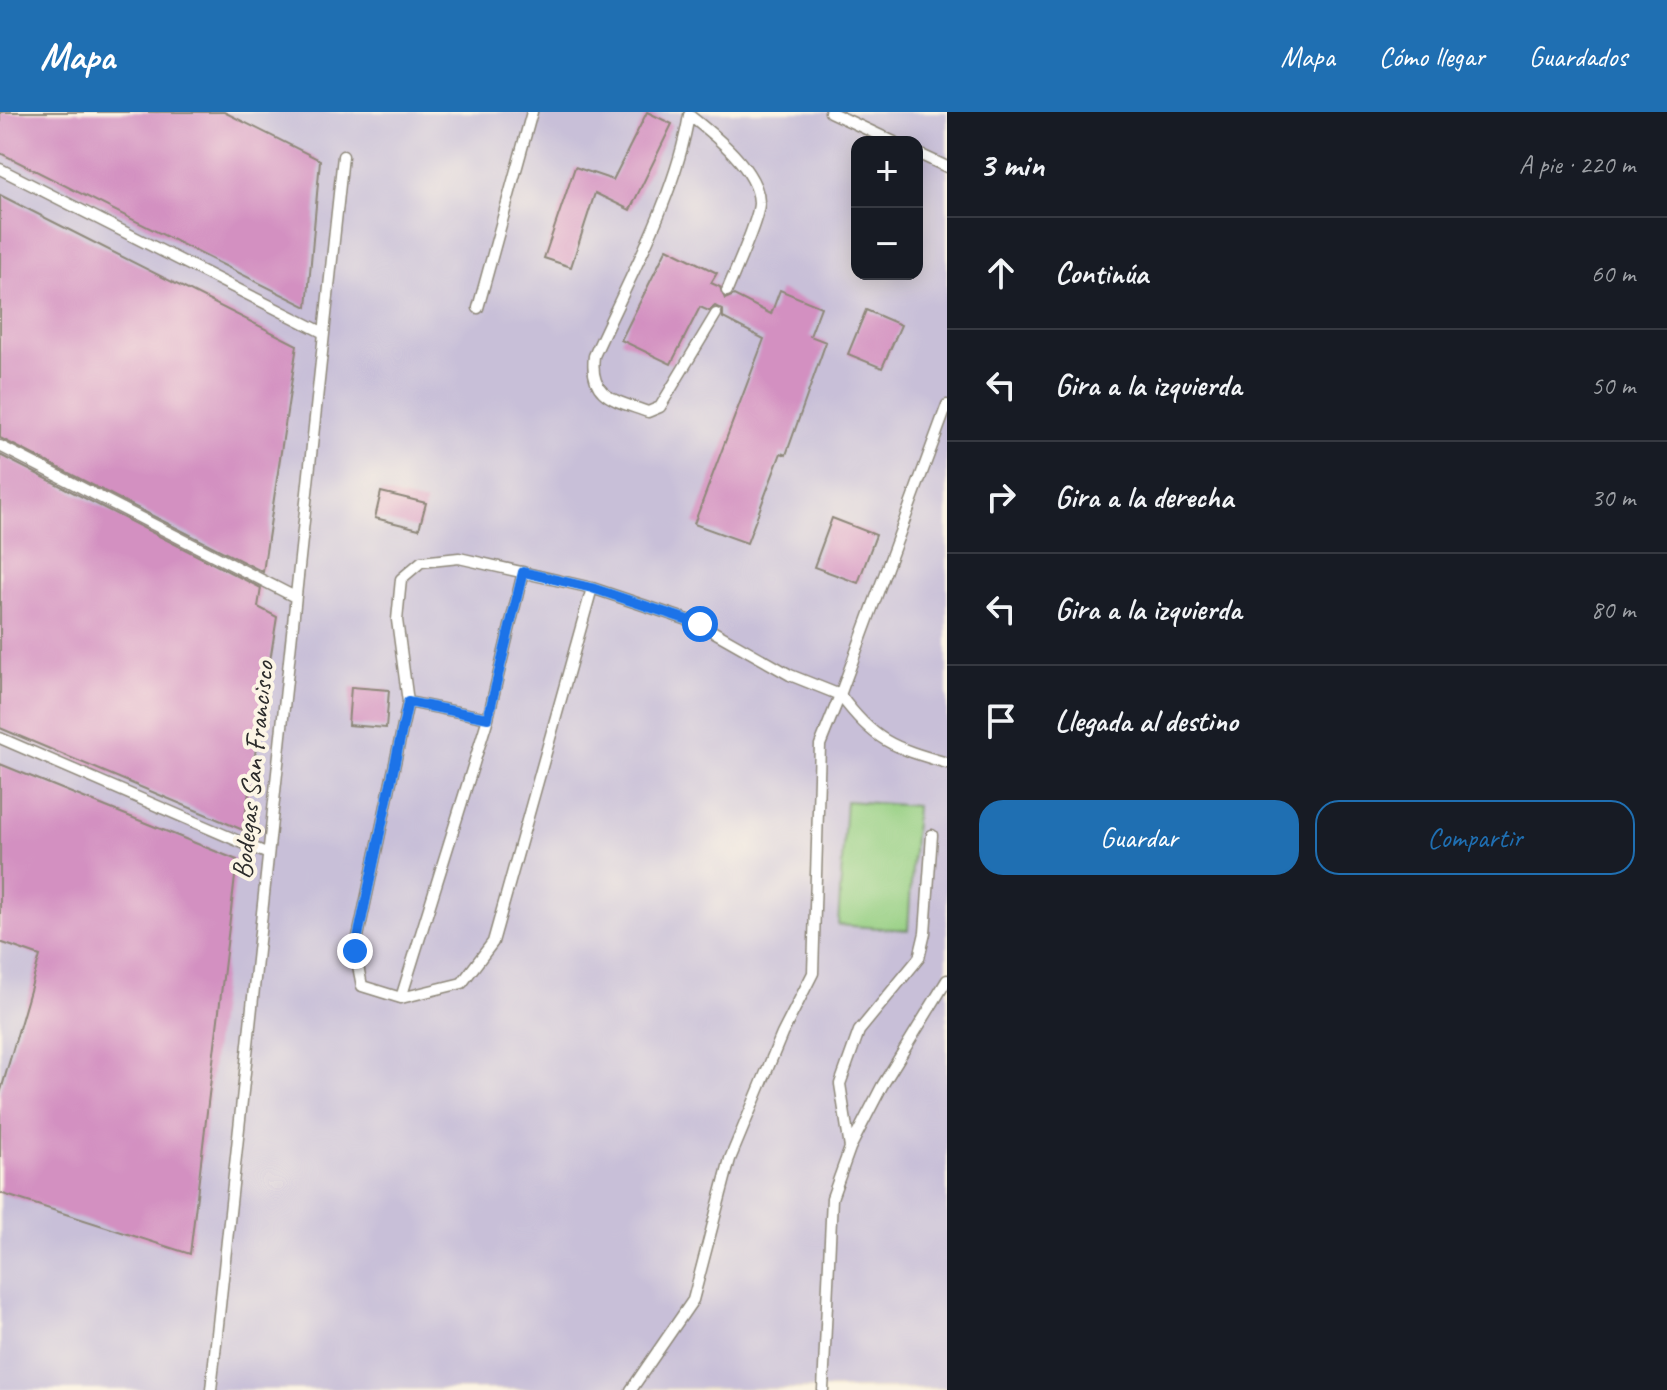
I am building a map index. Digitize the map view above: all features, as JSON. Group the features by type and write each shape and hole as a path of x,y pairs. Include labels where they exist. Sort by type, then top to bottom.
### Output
{"lane":[{"path":"478,308 532,112"},
{"path":"830,112 881,136"},
{"path":"716,314 660,407 648,412 609,398 597,387 591,375 594,356 657,214 685,142 690,114 737,158 755,186 760,204 727,291"},
{"name":"Bodegas San Francisco","path":"211,1390 266,853 343,156"},
{"path":"923,156 947,167"},
{"path":"0,169 324,333"},
{"path":"631,1390 693,1300 730,1159 782,1034 813,973 820,745 947,405"},
{"path":"0,446 295,597"},
{"path":"592,588 493,942 462,983 401,998 362,986 355,951 408,702 397,620 401,579 421,562 459,558 523,572 592,588 700,624 790,675 840,695 865,729 909,752 947,763"},
{"path":"401,998 488,718 523,572"},
{"path":"408,702 488,718"},
{"path":"0,738 266,853"},
{"path":"850,1148 840,1084 859,1031 919,958 925,933 932,835"},
{"path":"823,1390 832,1198 850,1148 882,1086 947,980"}],"shaded area":[{"path":"0,112 947,112 947,1388 0,1390"}],"green space":[{"path":"846,801 916,806 908,930 838,925"}],"building":[{"path":"0,112 224,112 320,160 307,307 0,153"},
{"path":"647,112 672,124 630,210 595,193 571,267 544,258 575,167 613,180"},
{"path":"0,195 297,345 263,572 0,438"},
{"path":"667,248 717,273 711,283 720,287 725,299 734,295 771,314 780,290 821,307 810,336 826,342 786,455 781,453 747,543 694,524 764,339 723,318 723,310 715,306 709,311 700,307 671,364 621,340"},
{"path":"866,310 901,325 882,368 848,354"},
{"path":"0,455 261,588 258,607 277,617 243,830 0,728"},
{"path":"381,492 426,503 419,529 375,518"},
{"path":"832,518 876,535 858,583 814,567"},
{"path":"351,687 389,690 386,728 348,725"},
{"path":"0,764 237,860 190,1254 0,1193 0,1094 40,956 0,942"}],"route":[{"path":"355,951 408,702 488,718 523,572 592,588 700,624"}]}
